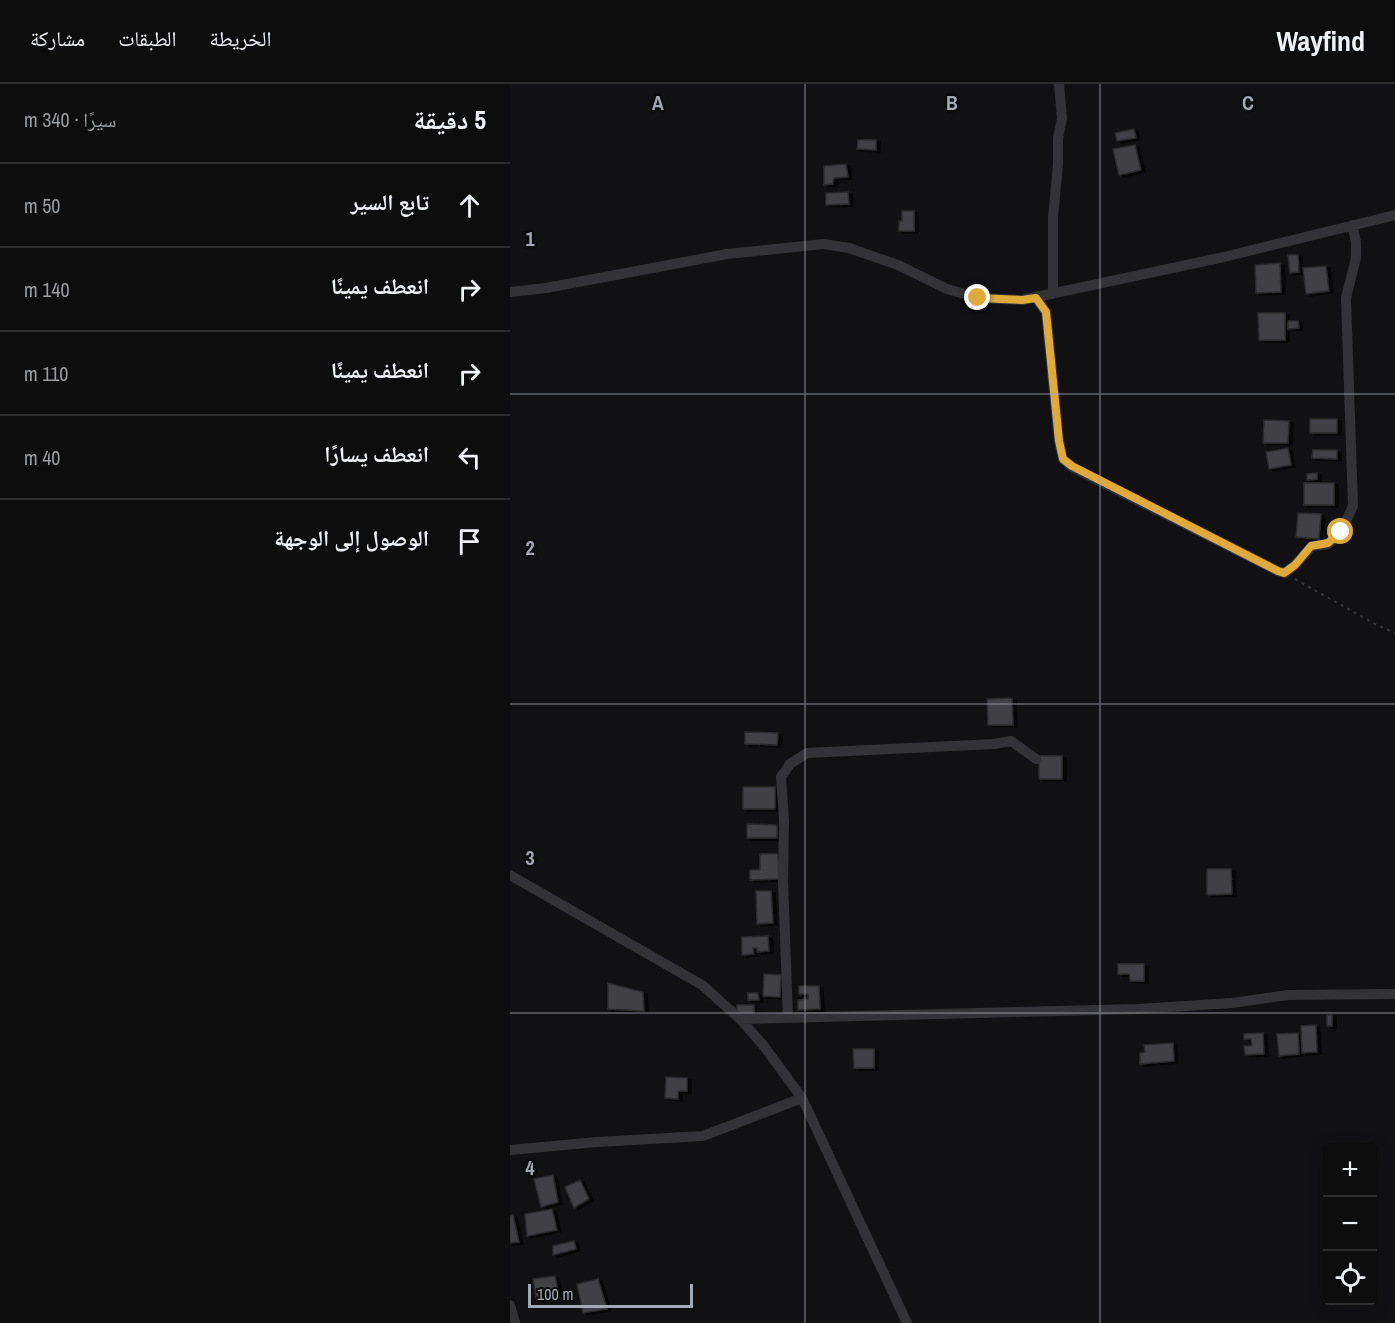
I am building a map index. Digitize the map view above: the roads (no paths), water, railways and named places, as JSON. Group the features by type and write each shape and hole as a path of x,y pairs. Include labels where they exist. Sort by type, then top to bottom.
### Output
{"street":[{"path":"1053,294 1053,218 1058,138 1062,118 1059,84"},
{"path":"510,292 546,288 727,254 824,244 849,248 898,265 947,289 978,298 1022,300 1224,257 1395,215"},
{"path":"1036,298 1046,312 1059,441 1063,459 1072,466 1284,573 1295,565 1311,546 1328,543 1341,532 1353,506 1347,298 1356,258 1356,242 1352,225"},
{"path":"788,1018 781,777 790,764 807,753 994,744 1011,741 1036,759"},
{"path":"510,875 702,985 740,1019 763,1045 802,1098 907,1323"},
{"path":"740,1019 1138,1009 1232,1003 1288,995 1395,994"},
{"path":"510,1150 703,1136 802,1098"},
{"path":"510,1305 515,1323"}]}
